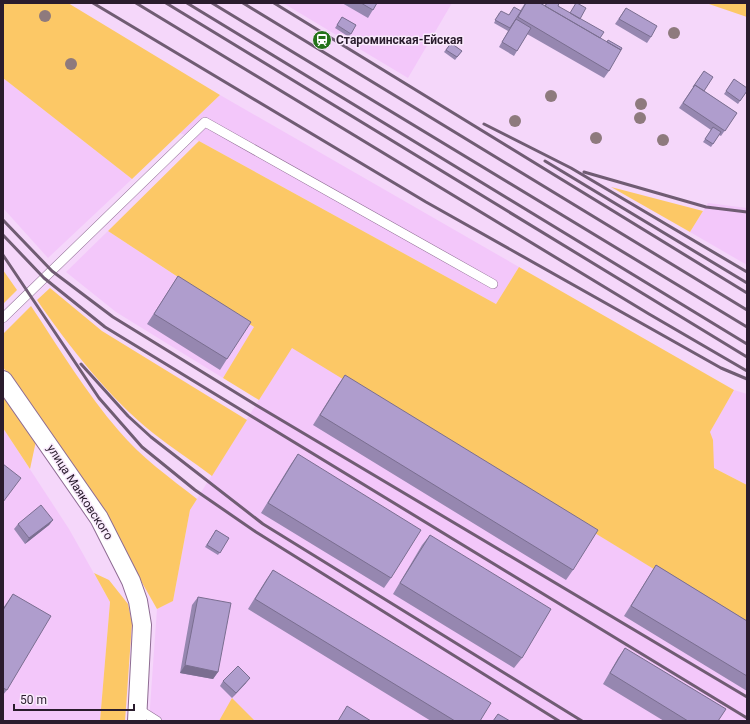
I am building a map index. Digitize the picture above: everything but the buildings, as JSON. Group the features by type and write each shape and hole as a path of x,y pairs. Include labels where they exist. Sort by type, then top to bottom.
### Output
{"street":[{"name":"улица Маяковского","path":"3,380 96,513 131,581 138,600 142,625 137,715"}],"lane":[{"path":"3,318 205,122 493,284"},
{"path":"137,715 157,721"}],"shaded area":[{"path":"3,3 68,3 220,95 132,179 3,78"},
{"path":"283,3 452,3 408,78"},
{"path":"706,3 747,3 747,17"},
{"path":"3,78 132,179 48,258 3,208"},
{"path":"220,95 519,267 496,304 199,141 180,133"},
{"path":"199,141 496,304 519,267 734,390 710,432 713,440 714,468 747,485 747,626 292,348 259,400 223,378 254,327 108,231"},
{"path":"611,187 703,211 690,232"},
{"path":"708,203 747,208 747,265 690,232"},
{"path":"108,231 255,328 223,378 116,312 66,272"},
{"path":"3,270 17,290 3,304"},
{"path":"50,288 102,331 247,420 212,476 160,439 137,420 90,371 37,300"},
{"path":"31,306 84,386 119,431 146,458 197,499 190,510 173,601 157,609 99,507 3,367 3,334"},
{"path":"292,347 747,626 747,721 149,721 157,609 173,601 190,510"},
{"path":"734,390 747,394 747,485 695,458"},
{"path":"3,394 36,441 30,469 3,428"},
{"path":"3,428 69,529 110,602 100,721 3,721"},
{"path":"94,573 109,580 128,604 132,623 125,721 100,721 110,602"},
{"path":"232,698 255,721 219,721"}],"railway":[{"path":"93,3 426,202 721,368 747,379"},
{"path":"136,3 649,314 747,371"},
{"path":"166,3 747,357"},
{"path":"187,3 747,344"},
{"path":"212,3 747,327"},
{"path":"243,3 747,310"},
{"path":"274,3 747,293"},
{"path":"484,124 571,168 747,272"},
{"path":"545,161 747,283"},
{"path":"584,172 706,207 747,212"},
{"path":"3,220 52,271 113,317 256,405 747,697"},
{"path":"3,235 44,278 105,327 747,718"},
{"path":"3,255 99,398 142,447 195,490 256,532 559,721"},
{"path":"81,364 128,416 151,437 263,524 582,721"}],"place":[{"name":"Староминская-Ейская","path":"322,40"}]}
